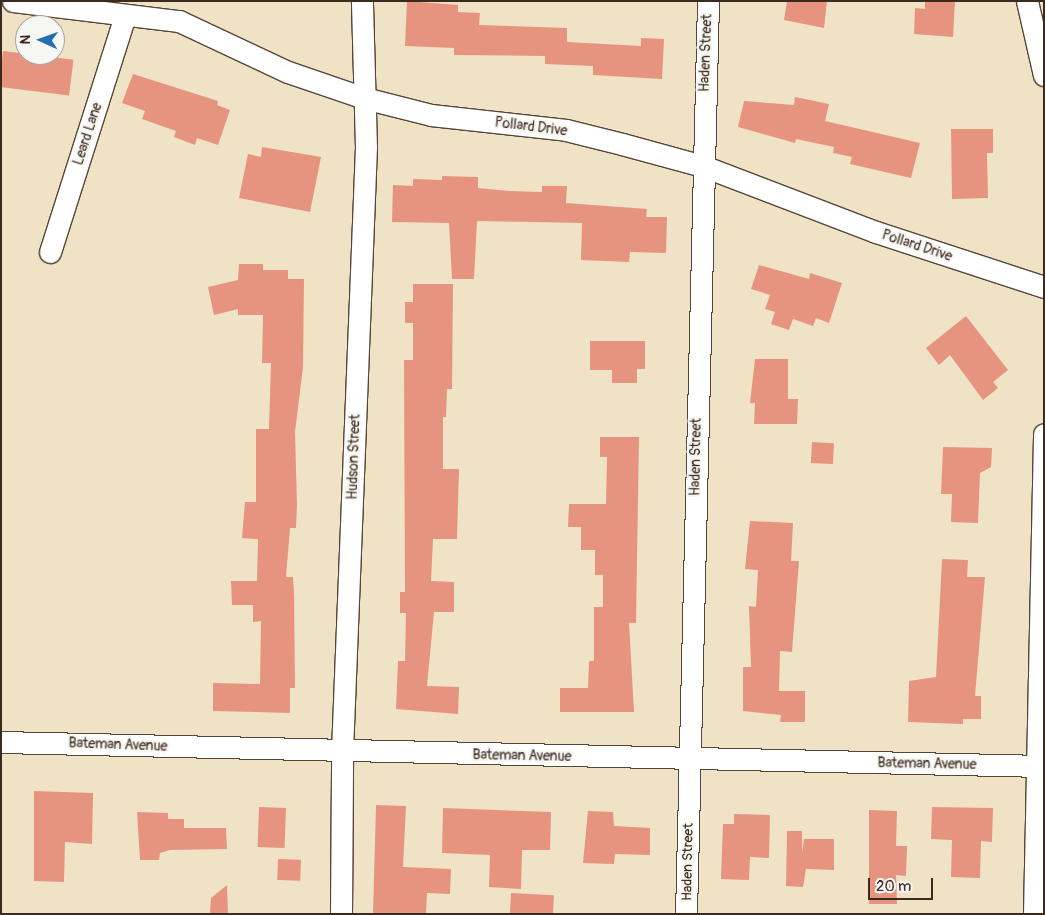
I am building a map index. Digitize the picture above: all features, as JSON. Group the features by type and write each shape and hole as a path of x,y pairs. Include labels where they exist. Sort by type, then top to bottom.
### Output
{"street":[{"name":"Pollard Drive","path":"14,1 179,21 288,72 364,98 431,115 566,130 702,166 876,232 1044,287"},
{"name":"Hudson Street","path":"341,914 342,752 366,148 362,1"},
{"name":"Haden Street","path":"686,914 702,166 708,1"},
{"path":"1027,1 1044,75"},
{"name":"Leard Lane","path":"50,252 126,16"},
{"path":"1034,914 1042,766 1044,434"},
{"name":"Bateman Avenue","path":"1,742 342,752 1042,766"}],"building":[{"path":"407,1 458,5 458,12 480,13 479,25 567,28 567,42 641,46 641,38 664,39 662,79 593,75 593,66 545,64 545,56 454,55 454,48 405,46"},
{"path":"787,1 827,1 824,28 784,20"},
{"path":"925,1 955,1 953,37 914,34 915,8 925,9"},
{"path":"3,51 15,52 15,65 65,65 65,59 73,60 69,95 1,87"},
{"path":"133,74 218,101 217,105 230,110 218,145 197,138 195,145 174,137 176,131 142,119 145,111 122,103"},
{"path":"795,97 829,104 825,121 920,143 911,178 850,164 852,157 833,153 834,147 796,139 795,143 738,127 744,101 794,105"},
{"path":"951,129 993,129 993,153 987,153 988,198 952,199"},
{"path":"262,147 321,157 310,212 239,198 248,154 261,157"},
{"path":"442,176 478,177 478,188 509,191 542,192 542,186 567,186 566,203 647,209 646,217 667,217 666,253 630,252 629,262 581,260 582,223 477,221 474,279 452,279 449,223 392,222 393,185 413,186 413,179 442,180"},
{"path":"239,264 263,264 263,270 288,270 288,279 304,279 303,367 295,432 296,528 290,528 286,577 293,577 294,595 295,688 290,688 290,713 213,711 213,683 260,684 261,621 253,622 253,605 232,605 231,581 257,581 258,539 242,538 245,502 256,502 256,429 269,429 271,363 262,363 263,315 238,315 238,309 214,315 208,287 238,280"},
{"path":"759,265 809,279 810,273 842,283 829,323 816,318 813,326 793,319 789,330 771,324 775,312 765,309 770,295 751,289"},
{"path":"413,284 453,284 452,389 447,389 446,417 443,417 443,469 459,469 457,539 433,539 431,581 454,582 454,612 434,612 427,686 459,687 458,714 396,709 398,661 405,661 406,613 400,613 400,592 405,592 404,360 413,360 413,323 405,323 405,302 413,302"},
{"path":"966,316 1008,370 993,382 998,388 983,400 950,355 939,365 926,348"},
{"path":"590,341 645,341 645,369 637,369 637,383 612,383 612,370 590,370"},
{"path":"755,359 788,359 788,399 798,399 797,424 754,424 755,403 750,403"},
{"path":"600,437 639,437 636,623 629,623 634,712 560,712 560,688 588,688 589,661 594,661 594,607 603,607 603,575 595,575 595,550 581,550 581,527 568,527 569,504 606,504 607,457 600,457"},
{"path":"812,442 834,443 833,464 811,463"},
{"path":"943,447 992,448 991,467 980,473 978,523 951,522 952,494 941,494"},
{"path":"750,521 793,523 791,561 799,561 792,652 780,651 779,691 805,691 805,722 780,722 781,715 743,711 743,667 751,667 749,606 756,607 758,570 745,569"},
{"path":"942,559 968,560 967,577 985,577 975,696 981,696 981,719 963,719 963,724 908,722 909,681 936,677"},
{"path":"34,791 93,793 92,844 65,842 64,882 34,881"},
{"path":"376,805 406,806 403,867 451,869 450,894 427,893 426,914 373,914"},
{"path":"259,807 286,808 285,848 258,847"},
{"path":"932,807 993,808 992,842 981,841 980,878 951,877 952,840 931,839"},
{"path":"443,808 551,812 550,850 522,850 521,889 489,887 490,855 442,853"},
{"path":"869,810 897,811 896,846 907,846 906,876 896,875 897,904 869,904"},
{"path":"588,811 613,812 614,826 650,828 650,855 615,854 614,864 583,863"},
{"path":"137,812 168,813 168,819 184,819 184,828 226,828 227,849 170,850 160,853 159,860 140,860"},
{"path":"734,814 770,815 769,858 750,857 749,880 721,879 723,824 734,824"},
{"path":"787,831 802,831 802,853 804,839 834,839 834,870 806,869 803,887 786,886"},
{"path":"278,859 301,860 300,881 277,880"},
{"path":"227,885 228,914 210,914 211,898"},
{"path":"511,893 554,895 553,914 510,914"}]}
